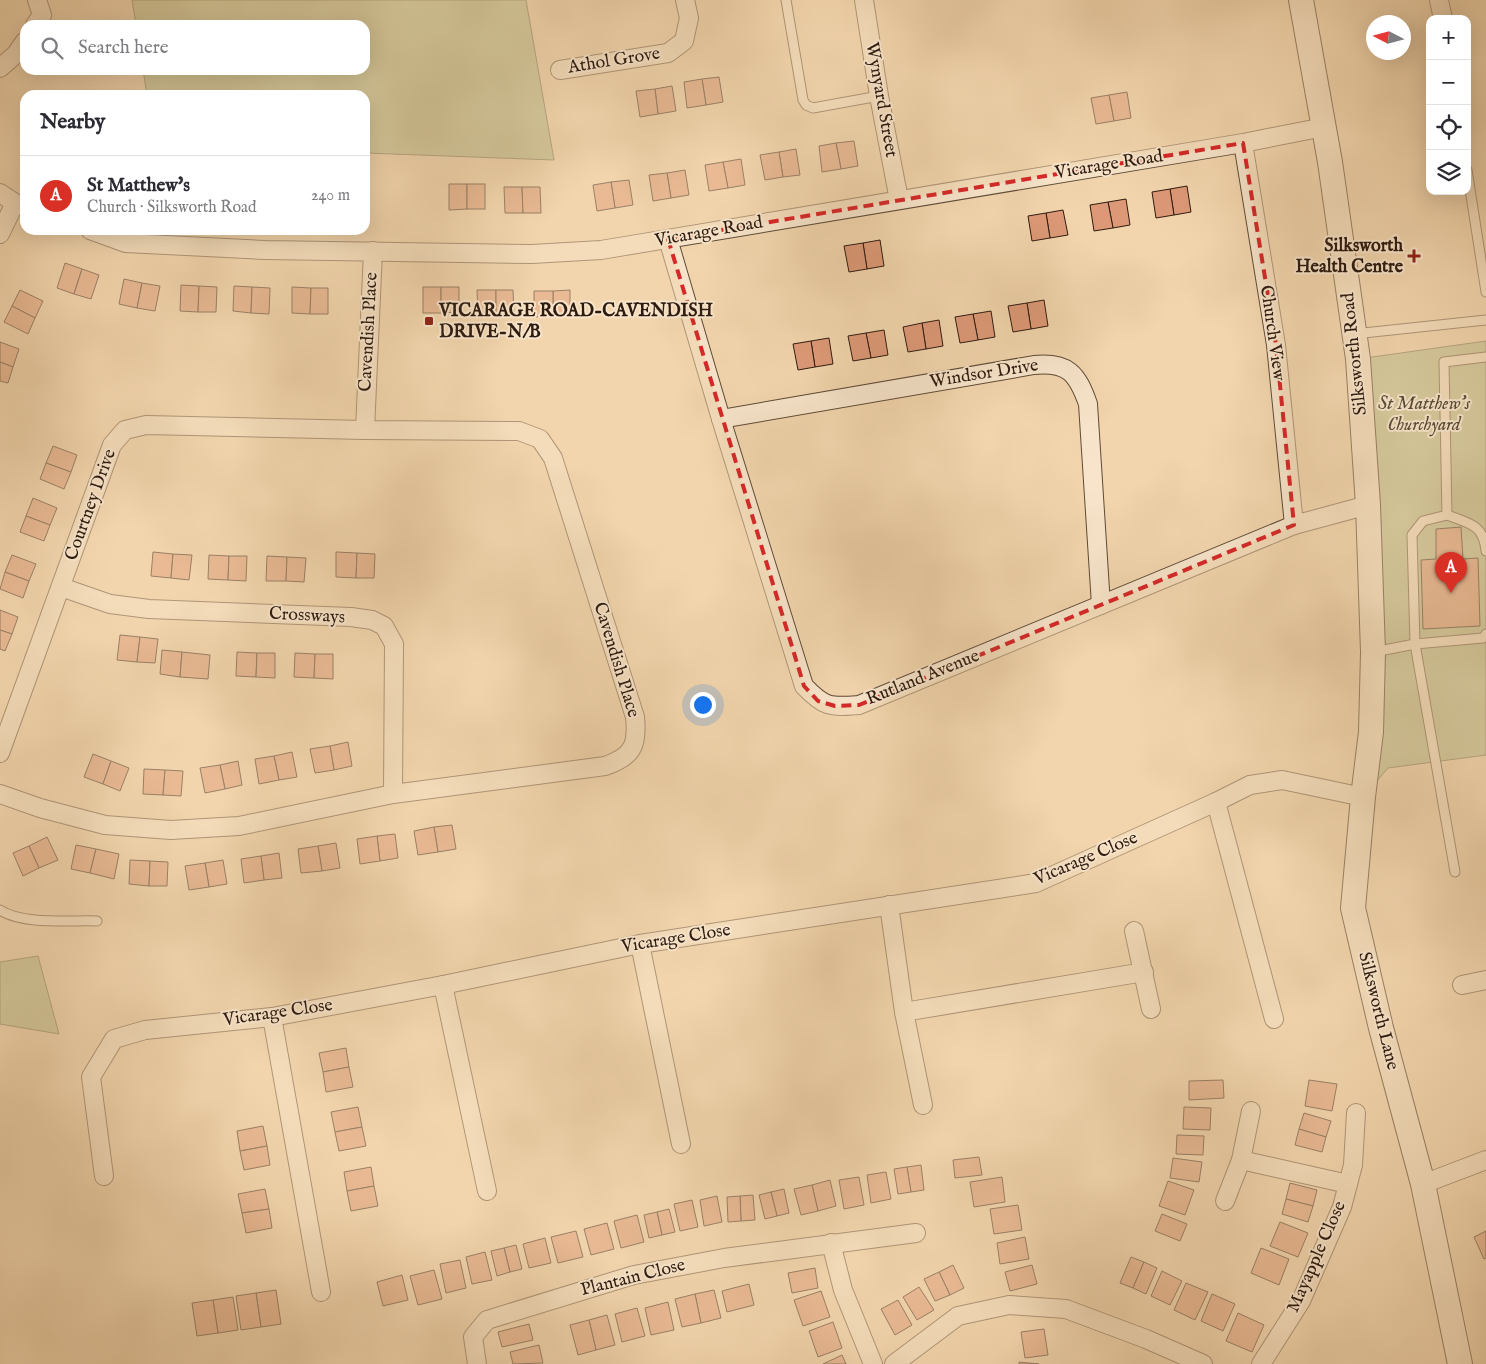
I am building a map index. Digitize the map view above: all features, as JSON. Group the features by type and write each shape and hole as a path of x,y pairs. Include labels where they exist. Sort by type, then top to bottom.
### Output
{"street":[{"path":"37,0 42,15 38,20"},
{"name":"Athol Grove","path":"560,70 668,53 684,41 689,18 685,0"},
{"name":"Wynyard Street","path":"864,0 879,96 899,200"},
{"name":"Silksworth Road","path":"1301,0 1330,162 1358,359 1368,504 1374,652"},
{"path":"1439,0 1442,15"},
{"path":"0,68 16,54 20,48"},
{"name":"Vicarage Road","path":"104,235 126,243 265,250 532,254 601,250 1324,128"},
{"name":"Church View","path":"1243,143 1276,345 1294,525"},
{"path":"0,193 20,205 0,234"},
{"name":"Rutland Avenue","path":"668,239 721,419 804,686 818,700 835,706 859,704 1294,525 1368,504"},
{"name":"Cavendish Place","path":"0,794 40,808 105,825 171,830 239,826 393,794 605,766 620,761 632,751 637,733 635,717 553,458 540,439 519,431 365,430 373,251"},
{"name":"Windsor Drive","path":"721,419 1034,365 1047,364 1064,367 1080,383 1088,404 1101,605"},
{"name":"Courtney Drive","path":"0,753 112,445 125,430 146,425 365,430"},
{"name":"Crossways","path":"61,587 110,604 148,609 351,617 372,620 384,626 394,644 393,794"},
{"name":"Silksworth Lane","path":"1374,652 1371,732 1362,797 1353,908 1380,1028 1423,1184 1460,1364"},
{"name":"Vicarage Close","path":"104,1176 91,1077 114,1039 145,1030 272,1017 443,985 640,944 1036,883 1250,785 1282,780 1362,797"},
{"path":"1216,802 1274,1019"},
{"path":"889,906 904,1012 923,1105"},
{"path":"1134,931 1151,1009"},
{"path":"640,944 681,1144"},
{"path":"904,1012 1144,972"},
{"path":"1462,985 1486,980"},
{"path":"443,985 487,1191"},
{"path":"272,1017 322,1292"},
{"path":"1226,1201 1241,1160 1251,1111"},
{"name":"Mayapple Close","path":"1261,1364 1301,1301 1342,1207 1352,1165 1356,1113"},
{"path":"1241,1160 1348,1184"},
{"path":"1423,1184 1486,1160"},
{"name":"Plantain Close","path":"477,1364 473,1338 488,1320 634,1275 724,1258 916,1233"},
{"path":"831,1243 843,1290 873,1364"},
{"path":"894,1364 958,1316 1009,1305 1066,1309 1146,1338 1202,1364"}],"lane":[{"path":"786,0 803,100 806,105 813,108 879,96"},
{"path":"1471,195 1486,292"},
{"path":"1354,334 1486,320"},
{"path":"1447,515 1444,362 1486,357"},
{"path":"1455,872 1414,644 1412,536 1423,521 1447,515 1474,525 1485,540 1486,550"},
{"path":"1374,652 1414,644 1483,638 1486,634"},
{"path":"0,910 6,914 35,920 98,921"}],"highlighted area":[{"path":"1243,143 1276,345 1294,525 859,705 835,706 818,701 804,686 668,239"}],"green space":[{"path":"132,0 526,0 554,160 370,153 370,90 146,90 144,75 370,75 370,20 135,20"},
{"name":"St Matthew's Churchyard","path":"1486,341 1486,755 1388,768 1363,797 1371,732 1358,359"},
{"path":"38,956 59,1034 0,1024 0,962"}],"building":[{"path":"719,77 723,102 706,105 702,79"},
{"path":"702,79 706,105 687,108 684,82"},
{"path":"672,86 676,111 658,114 655,89"},
{"path":"655,89 658,114 640,117 636,91"},
{"path":"1127,92 1131,118 1114,121 1109,95"},
{"path":"1109,95 1114,121 1096,124 1091,98"},
{"path":"854,141 858,166 841,169 836,143"},
{"path":"836,143 841,169 822,172 819,146"},
{"path":"796,149 800,175 783,177 779,152"},
{"path":"779,152 783,177 765,180 760,155"},
{"path":"741,159 745,185 728,188 723,162"},
{"path":"723,162 728,188 709,191 705,165"},
{"path":"685,170 689,195 671,198 667,173"},
{"path":"667,173 671,198 653,201 649,175"},
{"path":"629,180 633,205 615,208 611,182"},
{"path":"611,182 615,208 597,211 593,185"},
{"path":"449,184 467,184 467,209 449,210"},
{"path":"467,184 485,184 485,209 467,209"},
{"path":"1187,186 1191,212 1174,215 1170,189"},
{"path":"504,187 522,187 523,213 505,213"},
{"path":"522,187 540,187 541,213 523,213"},
{"path":"1170,189 1174,215 1156,218 1152,192"},
{"path":"1126,199 1130,225 1113,228 1108,202"},
{"path":"1108,202 1113,228 1094,231 1090,205"},
{"path":"1063,210 1068,235 1050,238 1046,213"},
{"path":"1046,213 1050,238 1032,241 1028,216"},
{"path":"880,240 884,266 867,269 863,243"},
{"path":"863,243 867,269 849,272 844,246"},
{"path":"65,263 82,269 74,294 57,288"},
{"path":"82,269 99,275 91,299 74,294"},
{"path":"124,279 142,283 137,308 119,304"},
{"path":"142,283 160,286 155,311 137,308"},
{"path":"181,285 199,286 198,312 180,311"},
{"path":"199,286 217,287 216,312 198,312"},
{"path":"234,286 252,287 251,313 233,311"},
{"path":"252,287 270,288 269,314 251,313"},
{"path":"292,287 311,288 310,314 292,313"},
{"path":"423,287 441,287 441,313 423,313"},
{"path":"441,287 459,287 459,312 441,313"},
{"path":"311,288 328,288 328,314 310,314"},
{"path":"20,290 43,301 35,318 12,306"},
{"path":"477,290 496,290 496,315 478,316"},
{"path":"496,290 513,290 514,315 496,315"},
{"path":"570,290 570,316 553,316 553,291"},
{"path":"534,291 553,291 553,316 534,317"},
{"path":"1044,300 1048,326 1031,329 1027,303"},
{"path":"1027,303 1031,329 1013,332 1008,306"},
{"path":"12,306 35,318 28,334 4,322"},
{"path":"991,311 995,337 978,340 973,314"},
{"path":"973,314 978,340 960,343 955,317"},
{"path":"939,320 943,346 926,349 922,323"},
{"path":"922,323 926,349 908,352 903,327"},
{"path":"884,330 888,355 871,358 866,333"},
{"path":"866,333 871,358 853,361 848,336"},
{"path":"829,338 833,364 815,367 811,341"},
{"path":"811,341 815,367 798,370 793,344"},
{"path":"0,342 19,349 13,367 0,362"},
{"path":"0,362 13,367 8,383 0,381"},
{"path":"53,446 77,455 71,472 46,463"},
{"path":"46,463 71,472 64,489 40,479"},
{"path":"33,498 57,508 50,525 26,516"},
{"path":"26,516 50,525 44,541 20,532"},
{"path":"1461,527 1463,559 1478,558 1480,626 1423,629 1421,560 1436,559 1436,529"},
{"path":"153,552 173,554 171,578 151,576"},
{"path":"336,552 357,553 356,578 336,577"},
{"path":"357,553 375,554 374,578 356,578"},
{"path":"173,554 192,555 189,580 171,578"},
{"path":"12,555 36,564 29,581 5,572"},
{"path":"209,555 229,556 228,580 208,579"},
{"path":"229,556 247,556 246,581 228,580"},
{"path":"267,556 287,557 286,581 266,581"},
{"path":"287,557 306,558 304,582 286,581"},
{"path":"5,572 29,581 23,598 0,589"},
{"path":"0,610 18,617 12,634 0,630"},
{"path":"0,630 12,634 5,651 0,649"},
{"path":"120,635 140,637 137,662 117,660"},
{"path":"140,637 158,639 155,663 137,662"},
{"path":"162,650 182,652 180,677 160,674"},
{"path":"182,652 210,655 208,679 180,677"},
{"path":"237,652 257,653 256,677 236,676"},
{"path":"257,653 275,653 275,678 256,677"},
{"path":"295,653 315,654 314,678 294,677"},
{"path":"315,654 333,654 333,679 314,678"},
{"path":"348,742 352,766 334,770 330,746"},
{"path":"330,746 334,770 315,773 310,749"},
{"path":"292,752 297,777 279,780 274,756"},
{"path":"93,754 111,761 103,784 84,777"},
{"path":"274,756 279,780 259,784 255,759"},
{"path":"111,761 129,768 120,791 103,784"},
{"path":"238,761 242,785 225,789 220,765"},
{"path":"220,765 225,789 205,793 200,768"},
{"path":"144,769 165,770 163,795 143,794"},
{"path":"165,770 183,771 181,796 163,795"},
{"path":"452,825 456,849 438,852 434,827"},
{"path":"434,827 438,852 418,855 414,831"},
{"path":"395,834 398,858 380,861 377,836"},
{"path":"377,836 380,861 360,864 357,839"},
{"path":"47,837 58,860 39,868 29,846"},
{"path":"336,843 340,868 322,871 318,846"},
{"path":"76,845 96,849 90,873 71,869"},
{"path":"29,846 39,868 23,876 13,853"},
{"path":"318,846 322,871 301,873 298,849"},
{"path":"96,849 119,854 114,879 90,873"},
{"path":"279,853 282,878 264,880 261,856"},
{"path":"261,856 264,880 244,883 241,859"},
{"path":"130,860 150,861 149,886 129,884"},
{"path":"223,860 227,884 209,887 205,863"},
{"path":"150,861 168,862 167,886 149,886"},
{"path":"205,863 209,887 189,890 185,866"},
{"path":"346,1048 349,1067 323,1072 319,1053"},
{"path":"349,1067 353,1087 326,1092 323,1072"},
{"path":"1223,1080 1224,1098 1189,1100 1189,1081"},
{"path":"1309,1080 1337,1084 1332,1111 1305,1106"},
{"path":"358,1107 362,1127 335,1132 331,1112"},
{"path":"1184,1107 1211,1108 1210,1130 1183,1129"},
{"path":"1304,1113 1331,1121 1326,1137 1299,1129"},
{"path":"263,1126 267,1146 240,1151 237,1131"},
{"path":"362,1127 366,1146 339,1151 335,1132"},
{"path":"1299,1129 1326,1137 1322,1152 1295,1145"},
{"path":"1177,1135 1204,1136 1203,1155 1176,1154"},
{"path":"267,1146 270,1165 244,1170 240,1151"},
{"path":"979,1157 982,1175 955,1178 953,1160"},
{"path":"1173,1158 1202,1162 1199,1182 1170,1178"},
{"path":"921,1165 924,1190 911,1192 907,1167"},
{"path":"371,1167 374,1186 347,1191 344,1172"},
{"path":"907,1167 911,1192 898,1194 894,1169"},
{"path":"886,1172 891,1199 871,1203 867,1175"},
{"path":"859,1177 864,1205 844,1209 839,1180"},
{"path":"1002,1177 1005,1202 974,1207 970,1182"},
{"path":"830,1180 836,1206 818,1211 812,1185"},
{"path":"1168,1181 1194,1190 1185,1215 1159,1206"},
{"path":"1290,1183 1317,1190 1313,1206 1286,1199"},
{"path":"812,1185 818,1211 801,1215 794,1189"},
{"path":"374,1186 378,1206 351,1211 347,1191"},
{"path":"265,1189 269,1209 242,1213 238,1194"},
{"path":"784,1189 789,1213 777,1216 771,1192"},
{"path":"771,1192 777,1216 765,1219 759,1195"},
{"path":"753,1195 755,1220 741,1221 740,1196"},
{"path":"717,1196 722,1222 704,1226 700,1200"},
{"path":"740,1196 741,1221 728,1222 727,1197"},
{"path":"1286,1199 1313,1206 1308,1222 1282,1214"},
{"path":"692,1200 698,1227 680,1231 674,1204"},
{"path":"1018,1205 1022,1230 994,1234 990,1209"},
{"path":"269,1209 272,1228 246,1233 242,1213"},
{"path":"669,1209 675,1232 662,1235 657,1212"},
{"path":"657,1212 662,1235 649,1238 644,1215"},
{"path":"1162,1214 1187,1224 1180,1241 1155,1231"},
{"path":"637,1215 644,1242 621,1248 614,1221"},
{"path":"1280,1222 1308,1233 1298,1257 1270,1246"},
{"path":"607,1223 614,1249 591,1255 584,1229"},
{"path":"576,1231 583,1257 558,1263 551,1237"},
{"path":"1486,1231 1486,1258 1484,1259 1474,1237"},
{"path":"1025,1237 1029,1259 1000,1264 997,1243"},
{"path":"545,1238 551,1263 529,1268 523,1244"},
{"path":"516,1245 522,1269 510,1272 504,1248"},
{"path":"504,1248 510,1272 497,1276 491,1251"},
{"path":"1261,1248 1289,1259 1279,1285 1251,1273"},
{"path":"485,1252 492,1280 472,1284 466,1257"},
{"path":"1131,1257 1144,1262 1133,1288 1120,1283"},
{"path":"460,1260 466,1288 446,1293 440,1264"},
{"path":"1144,1262 1157,1268 1146,1294 1133,1288"},
{"path":"953,1265 964,1288 950,1295 939,1272"},
{"path":"1032,1265 1037,1284 1010,1291 1005,1272"},
{"path":"815,1268 818,1288 792,1293 788,1273"},
{"path":"434,1270 442,1299 418,1305 410,1276"},
{"path":"1162,1271 1182,1281 1170,1305 1151,1296"},
{"path":"939,1272 950,1295 935,1301 924,1279"},
{"path":"402,1275 408,1300 383,1306 377,1282"},
{"path":"1186,1283 1208,1292 1195,1320 1174,1310"},
{"path":"749,1284 754,1305 727,1312 722,1291"},
{"path":"919,1287 934,1310 917,1320 903,1297"},
{"path":"276,1290 281,1324 261,1327 256,1293"},
{"path":"714,1290 721,1318 701,1323 695,1294"},
{"path":"821,1291 830,1317 803,1326 794,1300"},
{"path":"256,1293 261,1327 241,1330 236,1296"},
{"path":"695,1294 701,1323 682,1327 675,1299"},
{"path":"1212,1294 1235,1304 1223,1331 1201,1321"},
{"path":"233,1297 238,1330 218,1333 213,1300"},
{"path":"213,1300 218,1333 197,1336 192,1303"},
{"path":"898,1300 912,1325 895,1335 881,1309"},
{"path":"668,1302 674,1330 651,1335 645,1308"},
{"path":"637,1308 645,1336 622,1342 615,1314"},
{"path":"1238,1313 1264,1325 1252,1352 1226,1341"},
{"path":"607,1315 615,1345 596,1350 589,1320"},
{"path":"589,1320 596,1350 578,1355 570,1325"},
{"path":"833,1322 842,1348 818,1357 809,1331"},
{"path":"529,1324 533,1340 502,1347 498,1332"},
{"path":"1044,1329 1048,1355 1025,1358 1021,1332"},
{"path":"539,1345 543,1363 513,1364 510,1352"},
{"path":"842,1355 846,1364 823,1364"},
{"path":"1019,1362 1039,1364 1019,1364"}],"place":[{"name":"Silksworth Health Centre","path":"1414,256"},
{"name":"VICARAGE ROAD-CAVENDISH DRIVE-N/B","path":"429,321"},
{"name":"St Matthew's","path":"1451,593"}]}
